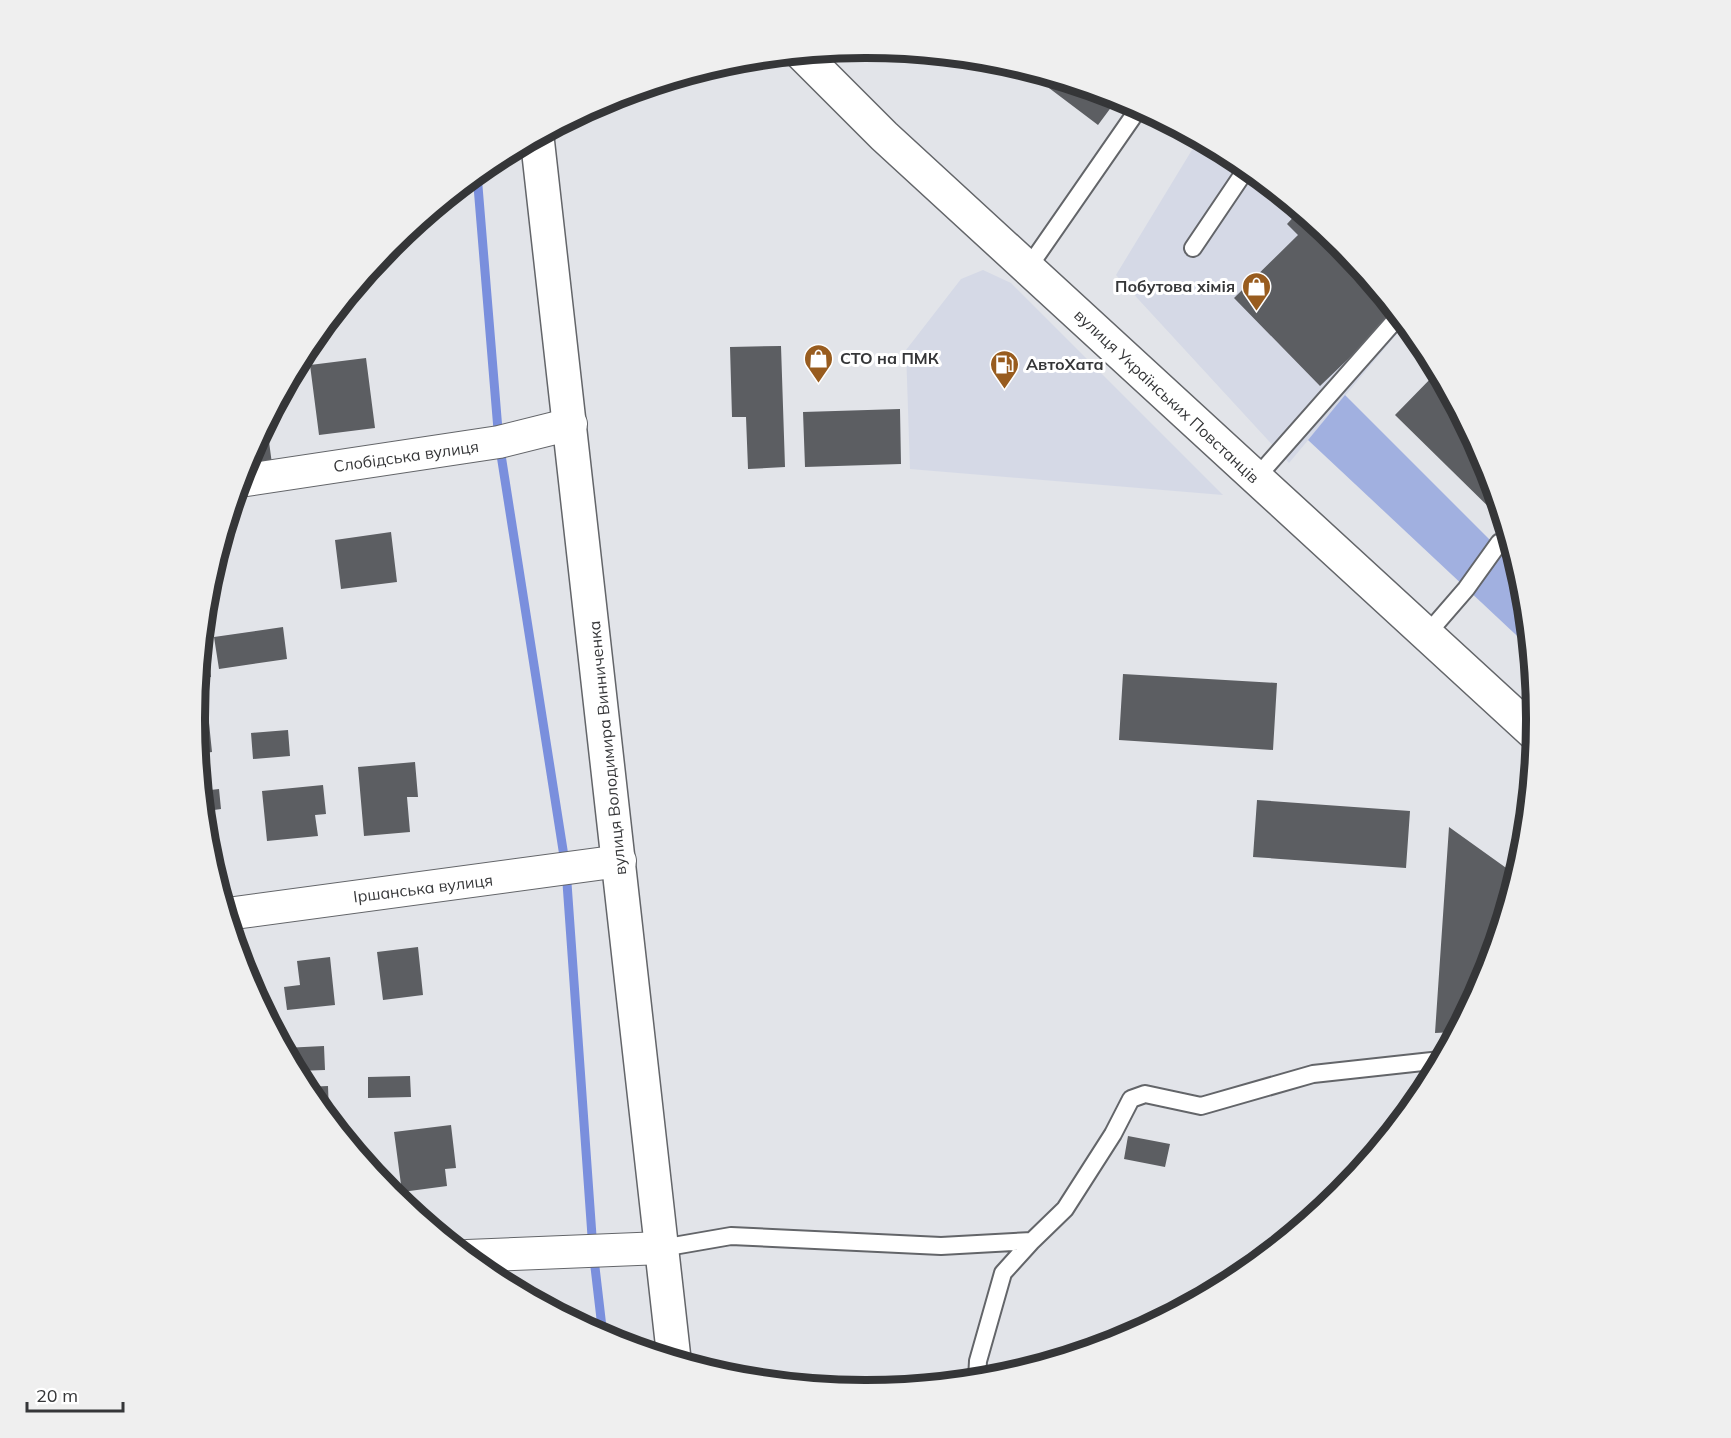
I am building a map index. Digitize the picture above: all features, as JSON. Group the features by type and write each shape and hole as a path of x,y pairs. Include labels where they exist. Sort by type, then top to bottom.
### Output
{"main road":[{"name":"вулиця Українських Повстанців","path":"809,61 884,136 1526,726"},
{"name":"вулиця Володимира Винниченка","path":"538,145 674,1351"}],"street":[{"name":"Слобідська вулиця","path":"250,479 499,442 571,424"},
{"name":"Іршанська вулиця","path":"235,913 620,861"},
{"path":"481,1255 662,1248"}],"lane":[{"path":"1028,268 1133,116"},
{"path":"1193,248 1241,176"},
{"path":"1256,478 1394,322"},
{"path":"1426,634 1466,589 1499,543 1502,544"},
{"path":"978,1370 978,1360 1003,1273 1065,1209 1113,1134 1131,1099 1145,1094 1201,1106 1313,1074 1431,1061"},
{"path":"662,1248 730,1236 941,1246 1032,1241"}],"shaded area":[{"path":"1194,146 1268,195 1301,222 1333,252 1400,330 1289,463 1116,275"},
{"path":"983,270 1011,283 1223,495 910,469 906,350 961,279"},
{"path":"1345,395 1505,555 1521,639 1308,440"}],"building":[{"path":"1051,86 1112,107 1098,125 1049,88"},
{"path":"1294,216 1301,222 1333,252 1391,318 1320,386 1234,298 1298,235 1287,224"},
{"path":"781,346 785,467 748,469 746,417 732,417 730,347"},
{"path":"366,358 375,428 319,435 310,365"},
{"path":"1431,378 1476,466 1492,510 1395,415"},
{"path":"900,409 901,464 805,467 803,412"},
{"path":"268,437 272,464 255,466"},
{"path":"391,532 397,582 341,589 335,540"},
{"path":"283,627 287,659 219,669 214,637"},
{"path":"208,656 211,677 206,678"},
{"path":"1123,674 1277,683 1273,750 1119,740"},
{"path":"209,723 212,752 206,753 205,724"},
{"path":"288,730 290,756 253,759 251,733"},
{"path":"415,762 418,797 407,797 410,832 364,836 358,767"},
{"path":"323,785 326,814 315,815 318,836 267,841 262,791"},
{"path":"219,789 221,809 212,810 209,790"},
{"path":"1257,800 1410,811 1406,868 1253,857"},
{"path":"1449,827 1508,869 1491,931 1476,972 1447,1032 1435,1033"},
{"path":"418,947 423,995 383,1000 377,952"},
{"path":"330,957 335,1005 287,1010 284,987 300,985 297,961"},
{"path":"324,1046 325,1070 306,1071 292,1048"},
{"path":"410,1076 411,1097 368,1098 368,1077"},
{"path":"328,1086 329,1104 316,1087"},
{"path":"451,1125 456,1168 445,1169 447,1186 404,1192 402,1189 394,1132"},
{"path":"1128,1136 1170,1144 1165,1167 1124,1159"}],"waterway":[{"path":"478,185 499,442 566,869 593,1250 602,1324"}],"place":[{"name":"Побутова хімія","path":"1256,312"},
{"name":"СТО на ПМК","path":"819,384"},
{"name":"АвтоХата","path":"1005,390"}]}
